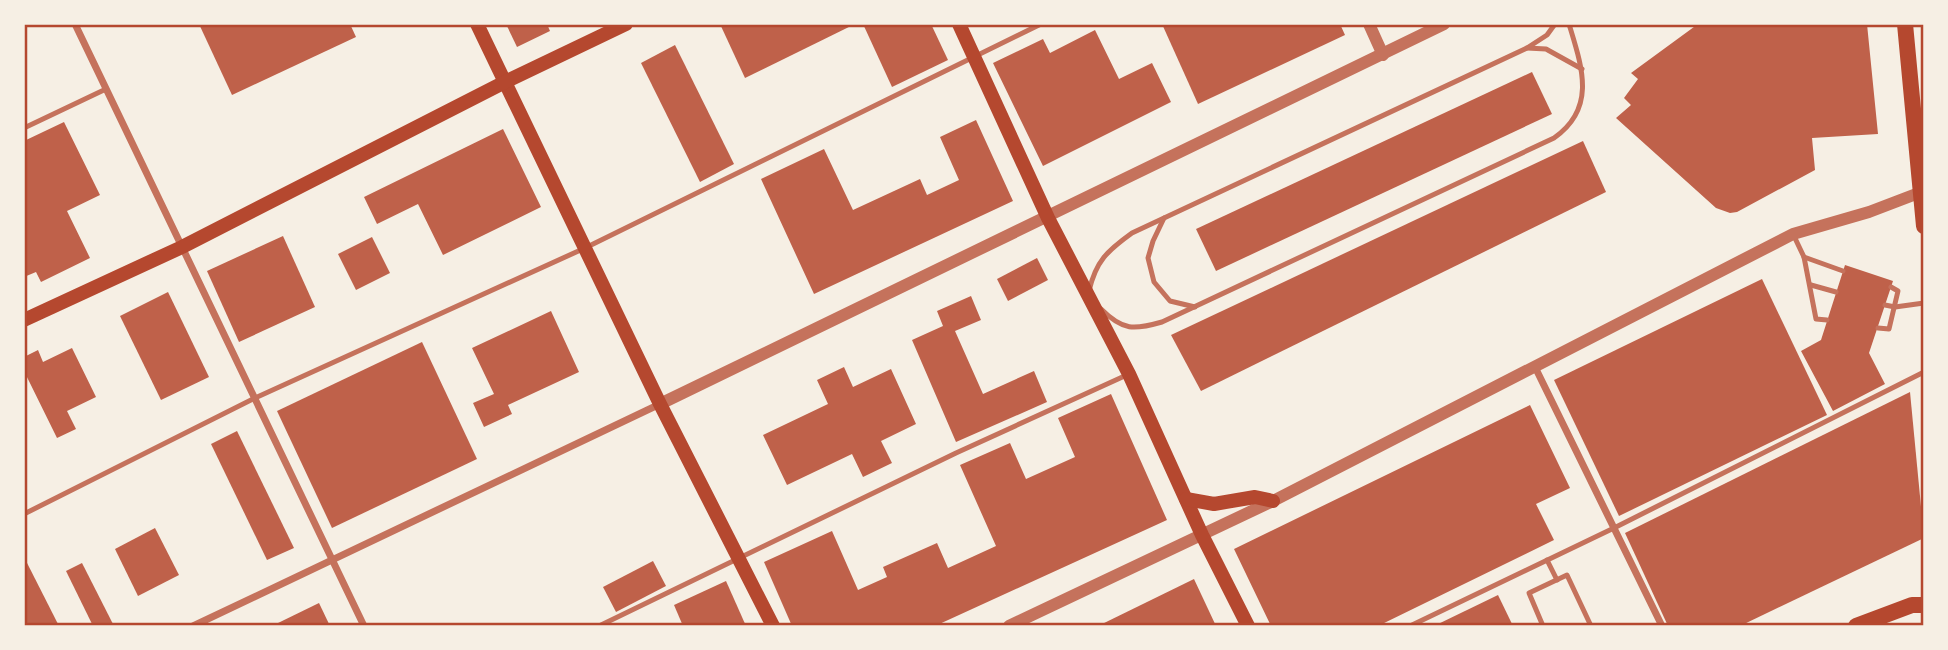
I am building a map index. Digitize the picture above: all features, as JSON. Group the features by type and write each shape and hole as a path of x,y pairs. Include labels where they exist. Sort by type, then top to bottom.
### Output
{"main road":[{"path":"477,24 660,404 774,625"},
{"path":"24,320 182,247 505,82 626,24"},
{"path":"959,24 1048,218 1129,374 1202,536 1248,625"},
{"path":"1905,24 1922,191 1923,226"},
{"path":"1186,499 1214,504 1255,497 1273,501"},
{"path":"1856,625 1912,605 1923,605"}],"street":[{"path":"75,24 364,625"},
{"path":"1369,24 1383,55"},
{"path":"193,625 1048,218 1444,24"},
{"path":"1009,625 1273,501 1793,234 1869,212 1922,191"},
{"path":"1535,367 1662,625"}],"lane":[{"path":"24,514 254,398 585,248 1041,24"},
{"path":"1555,24 1547,35 1527,48 1132,233 1109,250 1094,271 1088,295 1113,321 1138,329 1162,322 1554,138 1567,129 1578,110 1584,87 1582,69 1569,24"},
{"path":"1527,48 1546,49 1582,69"},
{"path":"24,128 106,89"},
{"path":"1164,218 1148,258 1154,282 1170,301 1195,307"},
{"path":"1793,234 1804,257 1816,318 1827,320"},
{"path":"1804,257 1843,271"},
{"path":"1811,285 1836,292"},
{"path":"1878,328 1889,329 1898,291 1891,287"},
{"path":"1885,305 1895,307 1923,303"},
{"path":"1410,625 1614,527 1923,372"},
{"path":"599,625 956,453 1129,374"},
{"path":"1547,560 1557,580"},
{"path":"1544,625 1529,593 1567,575 1591,625"}],"building":[{"path":"199,24 350,24 356,37 232,95"},
{"path":"506,24 547,24 550,31 517,47"},
{"path":"720,24 855,24 745,78"},
{"path":"863,24 931,24 948,60 892,87"},
{"path":"1162,24 1340,24 1345,35 1198,104"},
{"path":"1698,24 1867,24 1878,134 1812,138 1815,170 1737,212 1730,213 1716,208 1616,118 1631,105 1624,98 1638,79 1631,73"},
{"path":"1095,30 1119,79 1152,63 1171,102 1043,166 993,63 1043,39 1050,53"},
{"path":"675,45 734,164 700,182 641,63"},
{"path":"1532,72 1552,114 1216,271 1196,229"},
{"path":"976,120 1013,201 814,294 761,179 824,149 853,210 920,179 927,195 959,180 940,137"},
{"path":"64,122 100,195 67,211 90,258 41,282 36,272 24,277 24,141"},
{"path":"503,129 541,207 443,255 418,204 377,224 364,197"},
{"path":"1583,141 1606,192 1201,391 1171,335"},
{"path":"283,236 315,307 239,342 207,271"},
{"path":"372,237 390,273 356,290 338,254"},
{"path":"1037,258 1048,280 1008,301 997,279"},
{"path":"1845,265 1893,281 1869,353 1885,384 1833,411 1801,351 1821,340"},
{"path":"1762,279 1827,415 1619,516 1554,380"},
{"path":"168,292 209,377 161,400 120,316"},
{"path":"971,296 981,320 955,331 983,394 1034,371 1047,402 956,442 912,340 943,326 937,311"},
{"path":"551,311 579,372 508,405 512,414 484,427 473,403 494,394 472,348"},
{"path":"422,342 477,459 332,528 277,411"},
{"path":"72,348 96,397 67,411 76,429 57,438 24,371 24,357 38,350 43,362"},
{"path":"844,367 853,387 891,369 916,424 881,441 892,463 863,477 852,454 787,485 763,435 828,404 817,380"},
{"path":"1910,392 1924,538 1740,626 1668,626 1625,533"},
{"path":"1111,394 1167,520 935,626 792,626 764,562 832,531 858,590 887,577 883,567 937,543 948,568 996,546 960,465 1010,443 1026,479 1075,457 1058,418"},
{"path":"1530,405 1570,488 1536,504 1554,540 1378,626 1271,626 1234,549"},
{"path":"237,431 294,548 267,560 211,444"},
{"path":"155,528 179,575 138,596 115,549"},
{"path":"24,557 59,626 29,626 24,618"},
{"path":"653,561 666,586 616,612 603,587"},
{"path":"82,563 114,626 93,626 66,571"},
{"path":"1194,579 1216,626 1098,626"},
{"path":"726,581 746,626 683,626 674,605"},
{"path":"1498,595 1513,626 1434,626"},
{"path":"319,603 330,626 280,626 278,623"}]}
